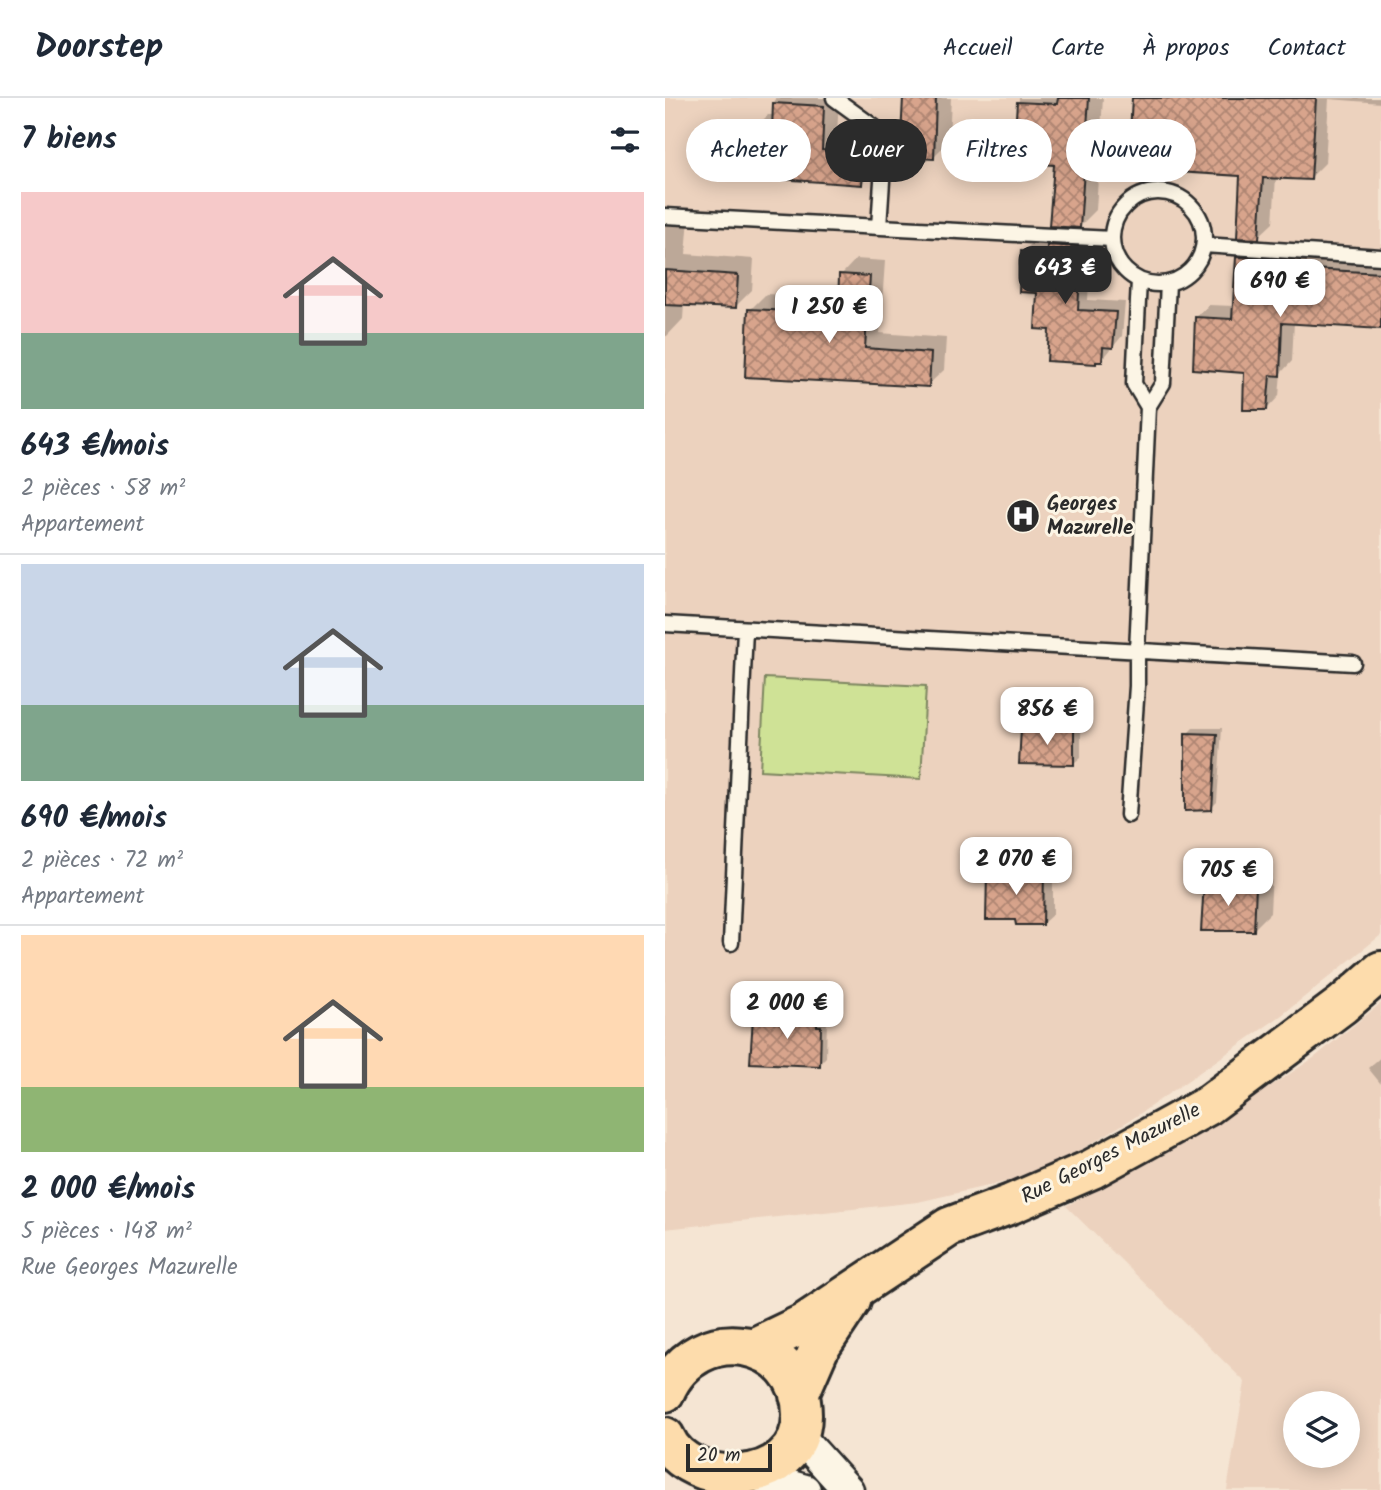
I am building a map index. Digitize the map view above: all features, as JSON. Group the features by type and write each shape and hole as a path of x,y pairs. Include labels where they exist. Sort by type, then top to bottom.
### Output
{"main road":[{"name":"Rue Georges Mazurelle","path":"753,1348 803,1324 949,1227 1011,1205 1092,1169 1207,1107 1342,1006 1381,971"},
{"name":"Rue Georges Mazurelle","path":"799,1395 820,1349 860,1287"},
{"path":"665,1392 675,1373 689,1359 709,1348 731,1345 753,1348 773,1358 789,1375 799,1395 802,1415 799,1436 785,1460 736,1484 709,1482 691,1473 665,1441"}],"street":[{"path":"799,1436 848,1490"},
{"path":"736,1484 805,1490"}],"lane":[{"path":"834,98 885,135 879,227"},
{"path":"1161,191 1177,195 1189,203 1199,216 1204,230 1204,245 1192,270 1168,283 1153,284 1128,274 1120,264 1112,239 1114,224 1121,210 1132,200 1146,193 1161,191"},
{"path":"665,216 1112,239"},
{"path":"1204,245 1381,257"},
{"path":"1139,280 1134,384 1148,407"},
{"path":"1128,815 1137,686 1148,407 1163,383 1168,283"},
{"path":"665,624 1353,663"},
{"path":"731,943 745,629"}],"shaded area":[{"name":"Georges Mazurelle","path":"665,98 1381,98 1381,935 1282,1015 1135,1117 1061,1162 1013,1180 918,1202 665,1229"},
{"path":"1381,1003 1381,1490 1227,1490 1245,1382 1066,1206 1186,1142 1315,1057"}],"green space":[{"path":"765,678 926,686 921,779 760,770"}],"building":[{"path":"903,98 936,98 934,159 927,159 927,119 902,119"},
{"path":"1058,98 1089,98 1088,119 1066,119 1066,182 1083,182 1080,228 1049,226 1054,165 1052,119 1016,119 1017,102 1057,104"},
{"path":"1132,98 1316,98 1311,180 1263,178 1259,239 1237,238 1240,176 1196,173 1196,119 1131,119"},
{"path":"773,103 824,106 822,150 825,150 825,182 862,182 862,185 811,181 811,119 772,119"},
{"path":"1047,245 1079,247 1081,254 1078,310 1116,312 1113,348 1103,347 1102,362 1096,364 1047,361 1049,330 1035,329 1037,293 1019,292 1021,251 1047,253"},
{"path":"1236,257 1258,258 1257,266 1381,273 1381,329 1282,323 1280,376 1270,375 1267,410 1243,410 1244,373 1193,369 1195,317 1232,319"},
{"path":"665,270 738,275 736,308 665,305"},
{"path":"839,274 870,276 865,348 931,353 929,387 745,377 748,309 838,313"},
{"path":"1021,729 1074,730 1074,765 1019,764"},
{"path":"1185,733 1217,734 1212,810 1185,811"},
{"path":"1044,870 1043,925 1016,925 1015,920 986,920 987,872"},
{"path":"1204,882 1227,883 1227,886 1256,886 1254,931 1201,931"},
{"path":"789,1013 817,1015 817,1026 821,1026 820,1066 750,1063 753,1017 789,1019"}],"place":[{"name":"Georges Mazurelle","path":"1023,516"}]}
